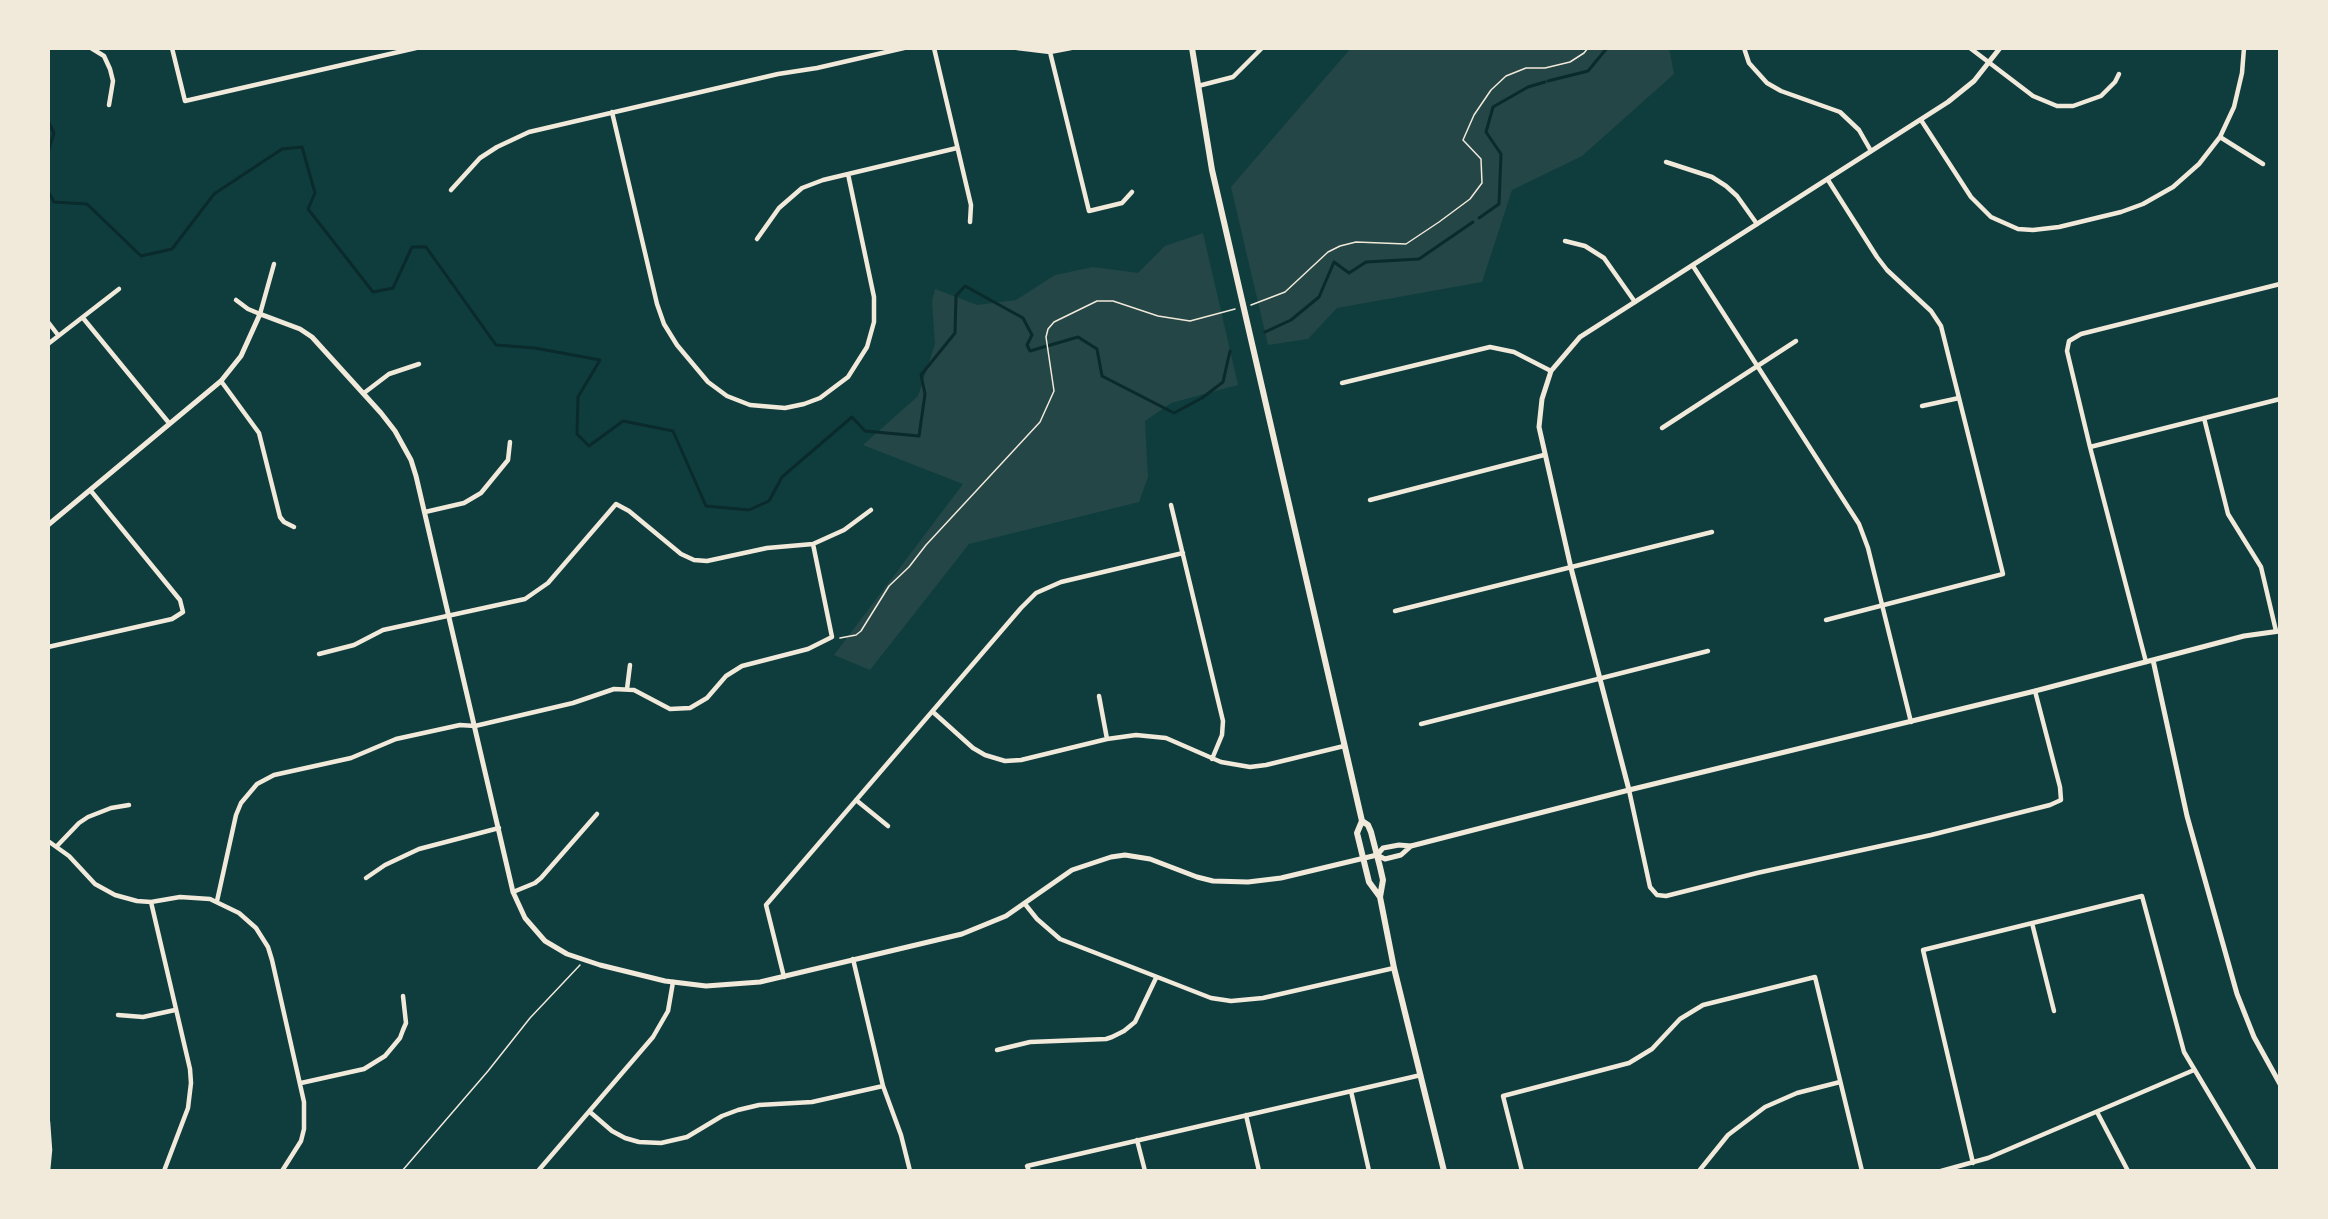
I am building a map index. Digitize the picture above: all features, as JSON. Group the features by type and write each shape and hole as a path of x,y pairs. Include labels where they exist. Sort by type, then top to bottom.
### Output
{"main road":[{"path":"1192,48 1212,170 1362,821 1357,833 1369,882 1373,891 1380,897"},
{"path":"1362,821 1368,825 1371,832 1383,880 1380,897 1394,968 1444,1171"}],"street":[{"path":"91,48 104,56 110,69 113,81 109,105"},
{"path":"172,48 186,101 416,48"},
{"path":"451,190 480,158 529,132 778,74 816,68 904,48"},
{"path":"934,48 971,205 970,222"},
{"path":"1017,48 1050,52 1071,48"},
{"path":"1198,86 1233,77 1262,48"},
{"path":"1744,48 1749,63 1767,83 1781,91 1840,112 1859,130 1871,151"},
{"path":"1970,48 2032,96 2057,106 2073,106 2101,96 2115,82 2119,74"},
{"path":"2000,48 1965,88 1921,120 1580,337 1551,370 1542,399 1539,427 1571,568 1629,790 1650,887 1657,895 1666,896 1941,832 2050,805 2061,800 2060,787 2035,691"},
{"path":"1921,120 1971,197 1990,217 2006,225 2033,230 2059,227 2121,212 2158,197 2199,164 2220,137 2239,89 2244,48"},
{"path":"1050,52 1089,211 1122,203 1132,192"},
{"path":"612,112 657,304 664,324 677,345 708,382 727,396 750,405 785,408 820,398 848,377 867,347 874,322 874,297 848,174"},
{"path":"2220,137 2263,164"},
{"path":"757,239 778,208 802,188 823,180 957,148"},
{"path":"1666,162 1712,177 1726,186 1737,196 1757,225"},
{"path":"1826,620 2003,574 1945,336 1936,317 1887,270 1828,180"},
{"path":"1565,241 1585,246 1604,258 1635,302"},
{"path":"48,525 221,381 241,356 260,314 274,264"},
{"path":"1693,266 1859,524 1868,548 1911,722"},
{"path":"2280,284 2081,334 2069,341 2067,351 2090,447 2149,661 2187,816 2237,993 2254,1037 2280,1084"},
{"path":"48,344 119,289"},
{"path":"236,300 246,308 300,329 312,338 364,393 404,445 416,476 425,512 513,892 525,918 534,930 552,945 584,960 674,982 724,986 783,977 962,934 1006,916 1072,870 1112,857 1125,855 1150,859 1197,877 1230,882 1281,878 1377,855 1383,848 1411,846 2035,691 2244,636 2278,631 2261,567 2228,514 2204,418"},
{"path":"83,318 169,423"},
{"path":"48,322 58,335"},
{"path":"1662,428 1796,341"},
{"path":"1342,383 1490,347 1506,349 1551,370"},
{"path":"364,393 388,374 419,364"},
{"path":"221,381 259,433 280,517 294,527"},
{"path":"1922,406 1959,398"},
{"path":"2090,447 2280,399"},
{"path":"425,512 464,503 481,493 508,460 510,442"},
{"path":"1370,500 1544,455"},
{"path":"48,647 172,618 183,612 180,600 91,491"},
{"path":"319,654 354,645 383,630 517,602 539,591 616,504 681,554 694,560 707,561 767,548 813,544 844,530 871,510"},
{"path":"1171,505 1223,721 1222,735 1212,759"},
{"path":"1395,611 1712,532"},
{"path":"217,901 236,815 248,792 274,775 351,758 396,739 460,725 475,726 573,703 614,689 627,689 640,693 665,707 690,708 702,702 726,676 742,666 808,649 832,637 813,544"},
{"path":"783,977 766,905 1021,608 1036,593 1061,582 1183,553"},
{"path":"1421,724 1708,651"},
{"path":"627,689 630,665"},
{"path":"1099,696 1107,738"},
{"path":"933,712 973,748 998,760 1021,760 1107,738 1151,735 1180,744 1212,759 1250,767 1344,746"},
{"path":"856,800 888,826"},
{"path":"57,846 88,817 111,808 129,805"},
{"path":"513,892 541,878 597,814"},
{"path":"366,878 385,865 419,849 499,828"},
{"path":"48,841 57,846 95,884 122,898 152,902 195,897 217,901 245,918 256,928 268,947 304,1102 304,1129 296,1151 282,1171"},
{"path":"1377,855 1385,859 1401,855 1411,846"},
{"path":"1973,1163 1923,950 2142,896 2178,1037 2184,1052 2255,1171"},
{"path":"152,902 190,1069 191,1096 164,1171"},
{"path":"1025,904 1037,919 1060,939 1211,998 1231,1001 1247,1000 1394,968"},
{"path":"2032,923 2054,1011"},
{"path":"853,959 883,1086 901,1135 910,1171"},
{"path":"1522,1171 1503,1096 1629,1063 1652,1050 1680,1019 1690,1012 1716,1001 1815,976 1862,1171"},
{"path":"997,1050 1030,1042 1113,1037 1130,1027 1139,1017 1156,978"},
{"path":"538,1171 653,1037 668,1011 674,982"},
{"path":"301,1083 364,1069 385,1056 404,1030 406,1023 403,996"},
{"path":"118,1015 143,1017 175,1010"},
{"path":"1941,1171 1973,1163 2194,1070"},
{"path":"1029,1171 1028,1166 1421,1075"},
{"path":"1700,1171 1728,1135 1765,1107 1797,1093 1840,1082"},
{"path":"590,1112 612,1131 625,1138 639,1142 661,1143 687,1137 722,1116 738,1110 759,1105 812,1102 883,1086"},
{"path":"1351,1091 1369,1171"},
{"path":"2097,1112 2128,1171"},
{"path":"1246,1115 1259,1171"},
{"path":"48,1122 50,1150 48,1171"},
{"path":"1137,1140 1145,1171"}],"path":[{"path":"832,637 848,637 861,631 889,586 909,567 926,545 1040,422 1054,390 1046,337 1047,329 1054,322 1097,301 1113,301 1158,315 1190,321 1285,292 1328,252 1340,246 1356,242 1406,244 1470,198 1482,183 1481,159 1462,140 1474,115 1491,90 1506,76 1526,68 1545,68 1570,62 1588,48"},
{"path":"402,1171 530,1018 584,960"}],"shaded area":[{"path":"1351,48 1669,48 1674,74 1582,156 1512,190 1482,282 1337,308 1308,339 1268,345 1231,187"},
{"path":"1203,233 1238,385 1171,403 1145,421 1148,477 1139,502 969,544 870,670 834,655 963,484 863,445 918,396 935,344 932,301 935,289 977,305 1016,300 1055,275 1093,267 1138,273 1165,246"}],"waterway":[{"path":"1548,81 1588,71 1607,48"},
{"path":"1479,218 1499,204 1501,154 1486,132 1493,107 1528,87 1545,82"},
{"path":"48,121 54,133 48,152"},
{"path":"48,191 54,202 87,204 141,256 172,249 214,194 282,149 302,147 315,193 308,209 373,292 393,288 412,247 426,247 496,345 535,348 600,360 578,397 577,434 589,446 623,421 673,431 706,506 749,510 769,501 782,477 852,417 865,431 919,436 925,394 921,375 955,333 956,296 965,286 1023,318 1032,335 1027,345 1030,351 1078,337 1097,349 1102,376 1174,413 1202,398 1223,382 1230,351"},
{"path":"1265,332 1291,320 1319,297 1334,262 1349,273 1366,262 1419,259 1473,222"}]}
